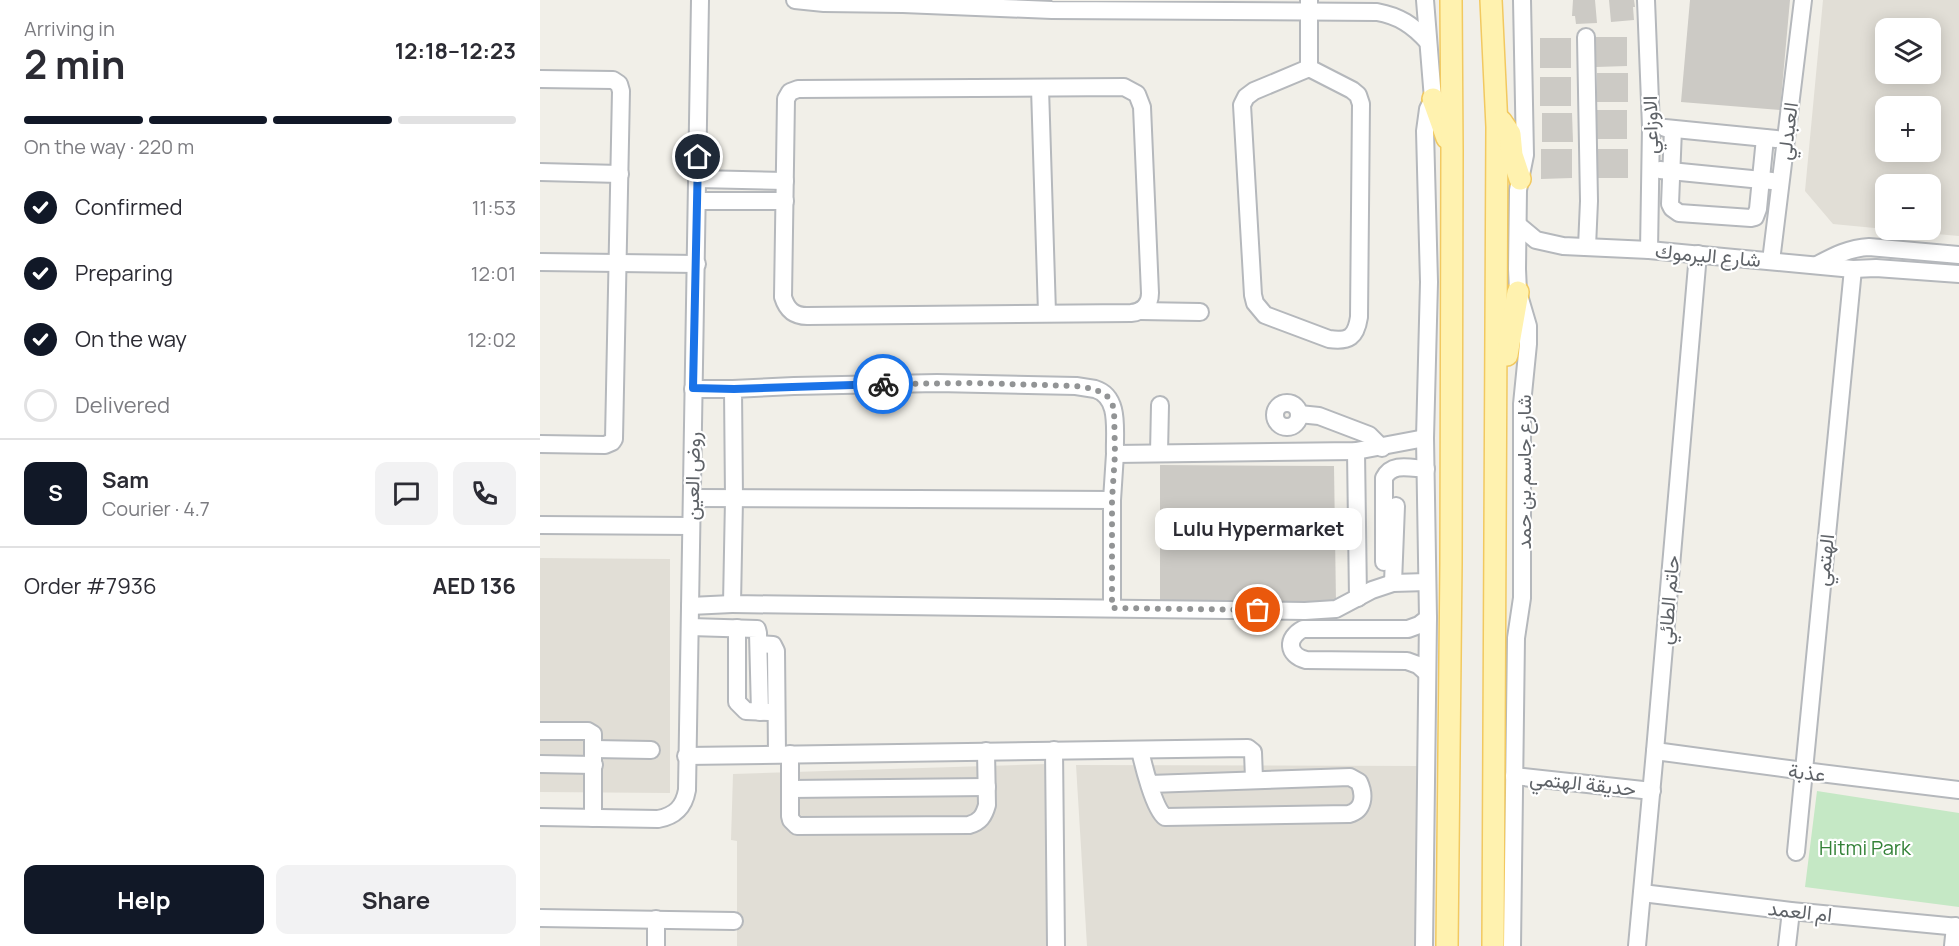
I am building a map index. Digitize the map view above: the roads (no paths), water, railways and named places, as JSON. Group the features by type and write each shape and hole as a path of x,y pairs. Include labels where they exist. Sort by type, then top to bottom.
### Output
{"main road":[{"path":"1447,946 1451,0"},
{"path":"1486,0 1492,26"},
{"name":"شارع جاسم بن حمد","path":"1491,0 1497,117 1494,946"},
{"path":"1433,99 1452,150"},
{"path":"1497,117 1510,134 1514,162 1520,179"},
{"path":"1497,384 1504,369 1518,291"}],"street":[{"name":"روض العين","path":"540,817 658,819 675,813 685,799 697,264 700,0"},
{"path":"795,0 824,3 903,4 1308,6 1391,14 1413,26 1428,42"},
{"path":"1425,0 1433,99 1428,109 1425,131 1428,282 1425,438 1428,618 1425,946"},
{"name":"شارع جاسم بن حمد","path":"1512,946 1516,638 1522,598 1522,404 1528,344 1526,315 1518,291 1516,269 1518,189 1525,155 1522,0"},
{"name":"الاوزاعي","path":"1646,0 1651,127 1649,250"},
{"name":"العبدلي","path":"1771,261 1803,0"},
{"path":"1308,6 1309,68"},
{"path":"1586,37 1589,201 1587,247"},
{"path":"1309,68 1352,90 1358,96 1361,104 1359,317 1357,328 1351,337 1340,341 1265,315 1255,303 1252,295 1242,105 1246,97 1254,91 1309,68"},
{"path":"540,79 610,80 619,84 621,91 614,439 605,445 540,444"},
{"path":"1140,311 1149,302 1150,293 1142,107 1140,98 1133,90 1124,87 794,90 790,92 786,99 783,297 787,307 796,314 807,316 1200,312"},
{"path":"1040,88 1047,313"},
{"path":"1651,127 1786,140"},
{"path":"1674,129 1670,204 1679,213 1751,218 1758,213 1765,138"},
{"path":"1650,169 1781,182"},
{"path":"540,172 620,174"},
{"path":"698,179 785,181"},
{"path":"698,201 784,201"},
{"path":"1518,225 1536,240 1563,246"},
{"path":"1516,269 1532,253 1563,246"},
{"name":"شارع اليرموك","path":"1563,246 1649,250 1815,265 1853,269 1882,276 1959,284"},
{"path":"1815,265 1845,251 1869,247 1959,255"},
{"name":"حاتم الطائي","path":"1637,946 1698,254"},
{"path":"540,262 697,264"},
{"name":"شارع اليرموك","path":"1853,269 1876,268 1959,274"},
{"name":"الهتمي","path":"1796,852 1853,269"},
{"path":"693,388 734,389 937,383 1076,386 1095,389 1108,397 1114,408 1112,608"},
{"path":"732,604 734,389"},
{"path":"1289,403 1296,407 1299,414 1297,423 1286,428 1275,421 1274,413 1278,406 1289,403"},
{"path":"1159,453 1160,405"},
{"path":"1299,414 1319,416 1369,435 1382,448"},
{"path":"1286,428 1287,452"},
{"path":"1115,454 1356,451 1382,448 1425,438"},
{"path":"1356,451 1358,598"},
{"path":"1384,562 1384,478 1387,472 1394,467 1426,469"},
{"path":"692,498 1112,500"},
{"path":"1393,583 1395,506"},
{"path":"540,525 691,526"},
{"path":"690,606 732,604 1305,611 1336,609 1372,590 1393,583 1427,582"},
{"path":"1427,673 1418,665 1407,661 1297,658 1292,651 1291,641 1294,634 1303,629 1408,629 1428,618"},
{"path":"690,627 757,629 768,712 784,754 790,789 791,820 797,826 969,825 976,823 985,813 986,751"},
{"path":"737,628 737,702 746,711 768,712"},
{"path":"540,731 588,731 594,737 593,818"},
{"path":"686,756 1248,748 1253,752 1254,779"},
{"path":"540,764 651,750"},
{"path":"1054,750 1056,946"},
{"path":"1140,750 1144,770 1160,813 1169,818 1348,814 1359,810 1362,806 1362,788 1359,782 1350,777 1150,784"},
{"name":"عذبة","path":"1655,751 1959,790"},
{"name":"حديقة الهتمي","path":"1514,776 1652,791"},
{"path":"790,789 987,787"},
{"name":"ام العمد","path":"1642,893 1791,911 1957,926"},
{"path":"1787,946 1791,911"},
{"path":"540,918 734,921"},
{"path":"656,946 657,920"},
{"path":"1953,946 1957,926"}],"place":[{"name":"Lulu Hypermarket","path":"1258,610"}],"park label":[{"name":"Hitmi Park","path":"1865,847"}]}
